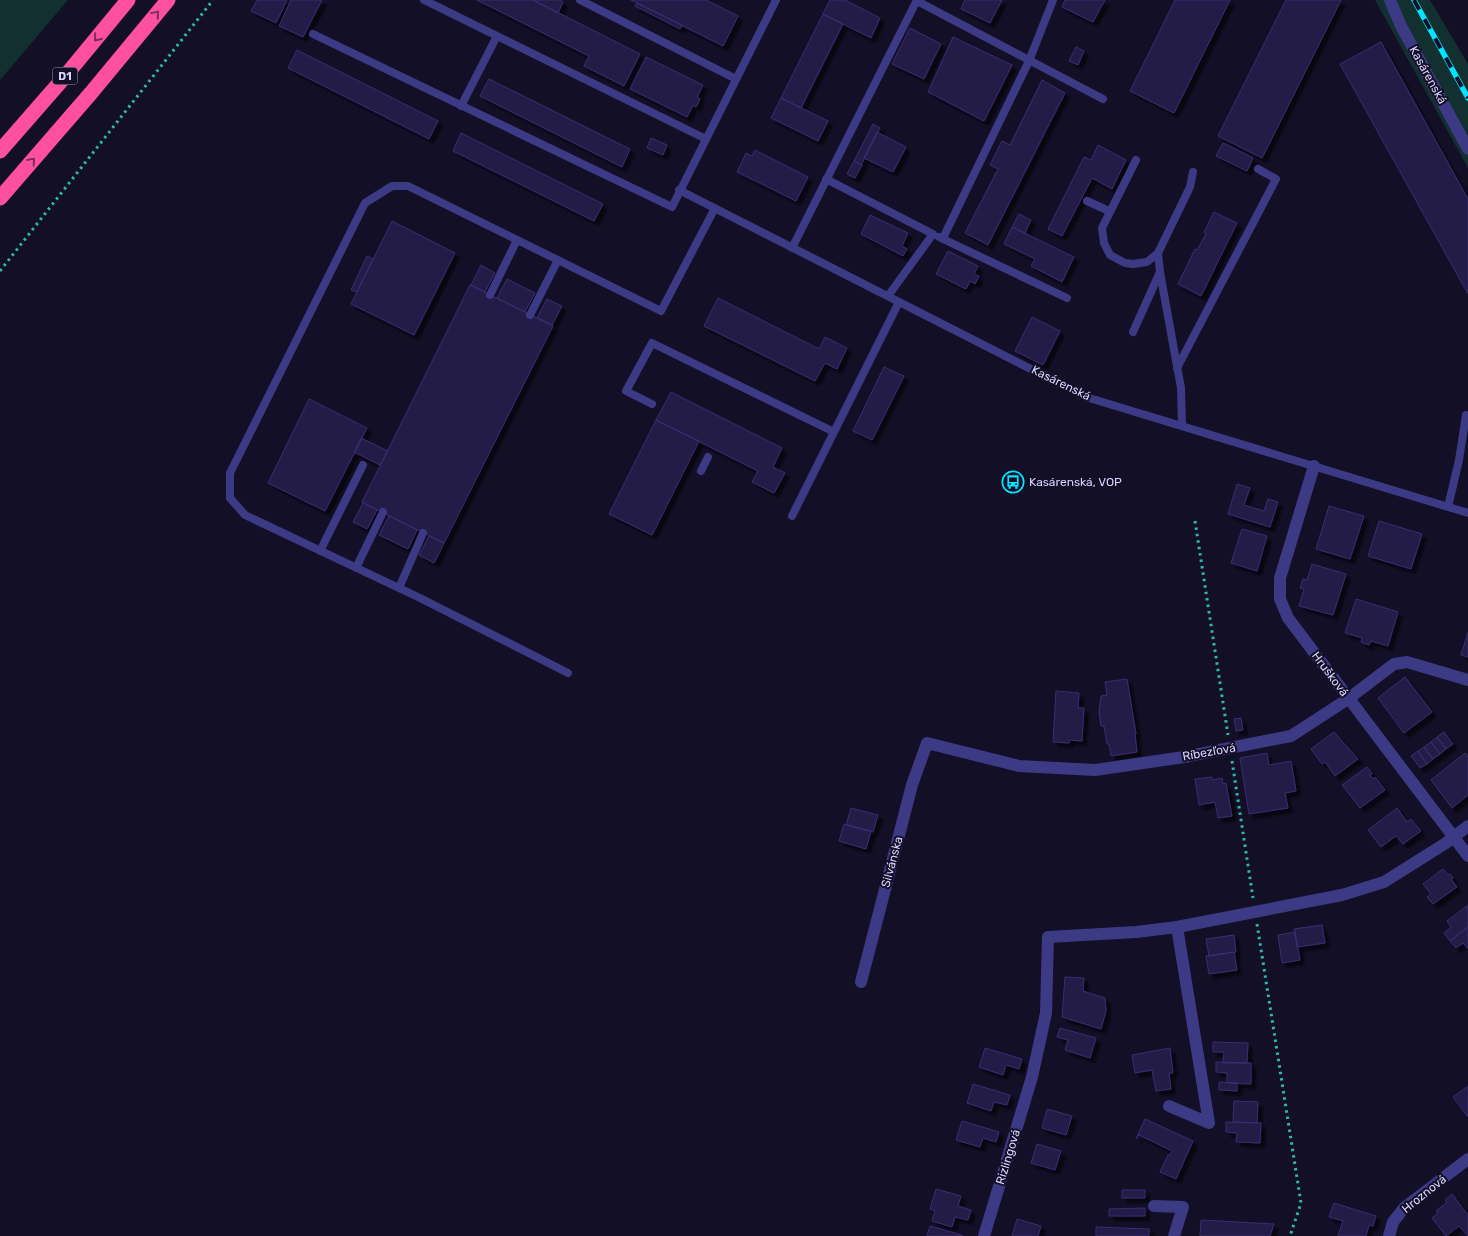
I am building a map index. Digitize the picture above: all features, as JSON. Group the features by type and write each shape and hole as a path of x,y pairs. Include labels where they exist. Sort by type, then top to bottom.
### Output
{"highway":[{"name":"D1","path":"0,151 128,0"},
{"name":"D1","path":"0,198 92,92 168,0"}],"street":[{"name":"Kasárenská","path":"1390,0 1400,26 1468,148"},
{"name":"Hrušková","path":"1314,466 1280,578 1280,599 1288,618 1468,856"},
{"name":"Ríbezľová","path":"927,743 1019,766 1095,770 1184,757 1291,736 1348,699 1394,664 1407,662 1468,680"},
{"name":"Silvánska","path":"860,982 912,785 927,743"},
{"path":"1168,1106 1209,1123 1177,927 1342,895 1384,882 1468,826"},
{"name":"Rizlingová","path":"984,1236 1032,1077 1046,1013 1048,937 1136,932 1177,927"},
{"name":"Hroznová","path":"1389,1236 1394,1222 1404,1208 1468,1159"},
{"path":"1154,1206 1183,1207 1174,1236"}],"lane":[{"path":"424,0 706,139"},
{"path":"580,0 736,79"},
{"path":"943,238 1029,61 1053,0"},
{"path":"313,34 672,207 736,79 772,1"},
{"path":"792,248 917,1 1103,99"},
{"path":"461,106 497,36"},
{"path":"1136,160 1102,228 1104,243 1110,255 1125,264 1147,262 1158,253 1190,187 1193,172"},
{"path":"1177,368 1276,178 1258,169"},
{"path":"826,179 933,234 1067,298"},
{"path":"568,673 398,588 244,515 230,498 230,473 365,203 392,186 408,186 661,311 715,208"},
{"name":"Kasárenská","path":"680,190 1086,396 1468,513"},
{"path":"1086,201 1109,211"},
{"path":"888,296 933,234"},
{"path":"490,295 517,240"},
{"path":"1158,253 1181,388 1182,426"},
{"path":"530,315 558,260"},
{"path":"1132,332 1160,272"},
{"path":"792,516 899,302"},
{"path":"652,404 626,391 652,343 834,432"},
{"path":"1448,507 1459,460 1466,415"},
{"path":"702,471 708,457"},
{"path":"320,551 363,465"},
{"path":"356,568 383,512"},
{"path":"398,588 423,533"}],"path":[{"path":"0,271 213,0"},
{"path":"1195,521 1301,1203 1290,1236"}],"green space":[{"path":"0,0 68,0 0,80"},
{"path":"1375,0 1430,0 1468,64 1468,168"}],"building":[{"path":"257,0 287,0 276,23 251,11"},
{"path":"291,0 322,0 303,37 279,26"},
{"path":"477,0 533,0 640,54 624,86 584,66 589,56"},
{"path":"533,0 560,0 563,2 558,13"},
{"path":"631,0 706,0 738,16 723,46"},
{"path":"830,0 845,0 880,18 871,38 823,14"},
{"path":"965,0 1002,0 990,23 961,9"},
{"path":"1065,0 1105,0 1093,22 1062,7"},
{"path":"1175,0 1230,0 1174,113 1130,91"},
{"path":"1286,0 1341,0 1262,158 1218,136"},
{"path":"637,3 682,25 680,29 635,6"},
{"path":"823,14 843,24 801,108 781,98"},
{"path":"910,28 941,44 924,79 892,64"},
{"path":"953,37 1012,65 984,121 928,92"},
{"path":"1381,42 1468,199 1468,294 1340,64"},
{"path":"1076,47 1084,51 1078,65 1069,61"},
{"path":"297,50 438,121 429,139 288,68"},
{"path":"646,57 703,85 697,97 700,99 696,107 693,105 687,117 630,89"},
{"path":"489,79 630,149 622,167 480,96"},
{"path":"1042,80 1065,93 988,245 965,233 998,169 990,165 1002,141 1010,145"},
{"path":"781,98 828,121 818,141 771,118"},
{"path":"873,124 880,128 861,165 854,161"},
{"path":"877,132 906,147 893,172 864,158"},
{"path":"461,133 603,204 594,221 453,151"},
{"path":"651,138 667,145 663,155 647,148"},
{"path":"1223,143 1253,158 1247,171 1216,156"},
{"path":"1098,145 1126,160 1112,189 1092,178 1062,236 1048,229 1084,157 1091,160"},
{"path":"755,150 808,177 796,201 737,172 746,153 752,156"},
{"path":"854,161 862,165 855,178 847,174"},
{"path":"1214,212 1237,223 1201,296 1178,284 1195,249 1197,250 1206,234 1204,232"},
{"path":"1019,214 1031,220 1025,233 1012,227"},
{"path":"870,215 908,233 902,246 907,249 903,256 861,234"},
{"path":"392,221 455,253 414,335 351,304"},
{"path":"1012,227 1074,257 1062,282 1031,266 1035,259 1004,244"},
{"path":"948,251 978,266 974,274 979,276 975,284 970,281 966,289 936,274"},
{"path":"367,256 373,259 357,292 351,290"},
{"path":"481,265 495,273 485,292 471,285"},
{"path":"507,279 535,293 525,312 497,298"},
{"path":"470,285 553,326 444,543 362,502"},
{"path":"718,298 819,349 825,337 847,348 837,369 825,363 815,381 704,326"},
{"path":"547,299 562,306 552,325 537,318"},
{"path":"1032,317 1060,331 1043,365 1015,351"},
{"path":"884,367 904,376 872,440 853,431"},
{"path":"671,392 782,448 773,467 785,473 774,493 752,482 758,471 656,420"},
{"path":"309,399 367,428 325,511 268,483"},
{"path":"656,420 699,441 652,535 609,514"},
{"path":"361,438 388,451 380,465 354,452"},
{"path":"1237,484 1250,488 1244,505 1264,511 1268,499 1278,502 1270,527 1228,514"},
{"path":"363,503 377,510 367,529 353,522"},
{"path":"1329,506 1364,516 1350,559 1316,549"},
{"path":"389,516 417,530 408,549 379,535"},
{"path":"1379,521 1422,534 1411,569 1368,556"},
{"path":"1242,529 1267,536 1257,571 1231,563"},
{"path":"429,536 444,543 434,563 419,555"},
{"path":"1312,564 1346,574 1333,615 1299,606 1304,589 1300,588 1303,579 1307,580"},
{"path":"1356,599 1398,612 1388,646 1371,641 1369,645 1361,642 1362,638 1345,633"},
{"path":"1468,632 1468,657 1461,655"},
{"path":"1405,677 1432,712 1404,733 1378,698"},
{"path":"1127,679 1137,752 1111,756 1104,726 1101,726 1099,712 1101,696 1107,695 1105,682"},
{"path":"1056,691 1079,693 1078,708 1084,708 1082,741 1070,740 1069,743 1053,742"},
{"path":"1241,718 1243,730 1236,731 1234,719"},
{"path":"1334,732 1358,759 1335,776 1325,762 1322,764 1311,749"},
{"path":"1444,732 1453,744 1446,749 1437,737"},
{"path":"1437,737 1446,749 1440,754 1431,742"},
{"path":"1431,742 1440,754 1433,759 1424,747"},
{"path":"1424,747 1433,759 1427,764 1418,751"},
{"path":"1418,751 1427,764 1420,768 1411,756"},
{"path":"1267,753 1269,765 1291,761 1296,791 1285,793 1288,808 1249,814 1240,758"},
{"path":"1465,753 1468,756 1468,795 1452,808 1431,780"},
{"path":"1367,767 1373,779 1375,777 1385,790 1360,808 1342,785"},
{"path":"1212,777 1212,780 1222,778 1223,784 1226,783 1232,816 1218,818 1215,802 1199,805 1195,779"},
{"path":"851,808 878,815 873,832 846,825"},
{"path":"1397,808 1407,822 1411,819 1421,831 1403,844 1396,836 1381,847 1368,830"},
{"path":"844,824 871,831 866,849 839,841"},
{"path":"1443,869 1448,875 1450,874 1457,887 1433,904 1427,897 1431,894 1423,884"},
{"path":"1468,905 1468,927 1450,941 1444,933 1451,927 1447,921"},
{"path":"1322,925 1325,943 1297,947 1294,929"},
{"path":"1468,927 1468,949 1463,943 1456,948 1450,941"},
{"path":"1295,932 1300,960 1282,963 1278,935"},
{"path":"1234,935 1236,952 1209,956 1206,939"},
{"path":"1234,952 1237,970 1209,974 1206,956"},
{"path":"1065,977 1084,978 1083,991 1105,998 1106,1011 1101,1029 1062,1017"},
{"path":"1060,1028 1096,1038 1090,1058 1065,1050 1068,1040 1057,1037"},
{"path":"1213,1042 1248,1043 1247,1063 1223,1063 1224,1052 1213,1052"},
{"path":"985,1048 1022,1059 1019,1069 1006,1065 1003,1075 979,1067"},
{"path":"1170,1048 1173,1073 1169,1073 1171,1089 1156,1091 1152,1070 1135,1073 1132,1055"},
{"path":"1216,1062 1251,1063 1251,1084 1227,1083 1227,1073 1216,1072"},
{"path":"1219,1082 1237,1083 1237,1091 1219,1090"},
{"path":"973,1084 1010,1095 1007,1105 994,1102 991,1111 967,1103"},
{"path":"1468,1086 1468,1117 1453,1097"},
{"path":"1234,1101 1258,1102 1257,1123 1233,1122"},
{"path":"1047,1109 1072,1116 1066,1135 1042,1128"},
{"path":"1145,1119 1193,1141 1176,1179 1160,1172 1172,1151 1139,1135 1136,1139"},
{"path":"962,1121 999,1132 996,1142 983,1138 980,1147 956,1140"},
{"path":"1226,1122 1261,1123 1260,1143 1236,1142 1237,1133 1226,1132"},
{"path":"1037,1144 1061,1151 1055,1170 1031,1163"},
{"path":"936,1189 961,1196 958,1206 971,1210 968,1220 955,1217 952,1227 932,1221 935,1211 930,1209"},
{"path":"1122,1190 1145,1190 1145,1198 1122,1198"},
{"path":"1452,1194 1468,1215 1468,1236 1459,1226 1446,1236 1432,1218 1438,1213 1436,1211 1447,1202 1445,1200"},
{"path":"1334,1203 1376,1216 1373,1226 1369,1225 1366,1236 1338,1236 1343,1221 1329,1217"},
{"path":"1145,1208 1145,1216 1109,1216 1109,1209"},
{"path":"1017,1219 1041,1226 1038,1236 1012,1236"},
{"path":"1201,1220 1274,1224 1270,1236 1200,1236"},
{"path":"930,1226 955,1233 963,1236 927,1236"},
{"path":"1096,1227 1149,1229 1149,1236 1096,1236"}],"railway":[{"path":"1414,0 1468,98"}],"place":[{"name":"Kasárenská, VOP","path":"1013,482"}]}
